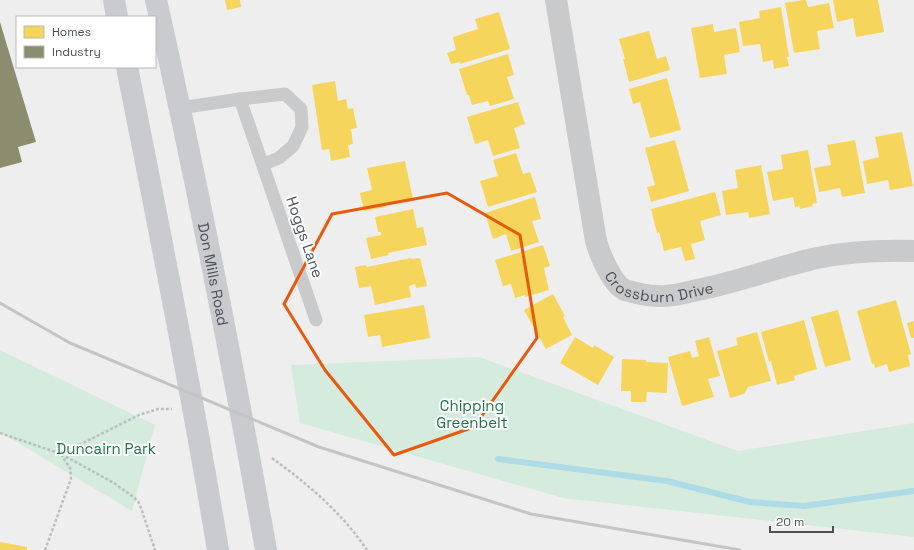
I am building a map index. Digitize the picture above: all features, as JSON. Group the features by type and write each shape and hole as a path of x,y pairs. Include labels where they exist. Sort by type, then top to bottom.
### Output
{"main road":[{"path":"114,0 118,16"},
{"name":"Don Mills Road","path":"156,0 215,278 266,550"},
{"path":"127,68 167,267 218,550"}],"street":[{"name":"Crossburn Drive","path":"561,1 596,241 600,254 609,270 615,280 624,289 659,296 681,294 710,288 818,258 875,250 914,251"}],"lane":[{"path":"180,108 285,94 301,109 302,126 293,146 279,158 264,164"},
{"name":"Hoggs Lane","path":"240,99 264,164 316,320"}],"path":[{"path":"0,433 61,454 126,491 138,501 148,525 155,550"},
{"path":"45,550 71,479 70,468 61,454"}],"highlighted area":[{"path":"447,193 520,235 537,338 474,427 394,455 325,370 284,304 332,214"}],"green space":[{"name":"Duncairn Park","path":"0,350 155,425 132,511 0,432"},
{"name":"Chipping Greenbelt","path":"479,357 738,451 914,423 914,537 563,498 300,423 291,365"}],"building: Homes":[{"path":"225,0 240,0 241,7 227,10"},
{"path":"806,0 808,7 829,3 834,28 817,31 820,49 794,53 785,3"},
{"path":"833,0 878,0 884,32 856,37 853,18 837,22"},
{"path":"781,7 789,57 787,57 789,66 774,69 773,60 763,62 760,44 743,46 739,22 760,18 759,11"},
{"path":"499,12 510,49 460,64 460,62 451,64 447,53 456,50 453,37 478,29 475,19"},
{"path":"713,24 714,32 736,28 740,52 724,55 727,74 700,78 691,28"},
{"path":"649,31 657,59 666,56 670,70 629,82 623,59 625,59 619,39"},
{"path":"508,54 514,75 507,77 514,99 490,106 488,101 472,105 469,95 467,95 459,69"},
{"path":"667,78 681,130 650,138 640,102 633,104 629,89"},
{"path":"335,81 338,101 346,99 348,109 353,108 357,128 351,129 353,144 348,145 350,157 331,161 329,149 322,150 312,85"},
{"path":"518,102 525,124 514,128 520,148 493,156 488,140 475,144 467,117"},
{"path":"902,132 913,186 890,190 888,180 867,184 863,161 879,157 875,137"},
{"path":"675,140 689,191 651,202 647,187 655,185 645,148"},
{"path":"855,140 865,193 842,197 840,188 819,192 814,168 831,165 827,145"},
{"path":"808,150 817,203 812,204 813,206 800,209 799,206 795,207 793,197 773,201 767,172 783,169 781,155"},
{"path":"516,153 523,174 530,172 537,192 488,207 480,181 498,176 493,160"},
{"path":"405,161 413,199 385,205 386,207 364,211 360,193 372,190 367,168"},
{"path":"761,165 770,214 749,218 748,212 726,215 722,191 738,188 735,170"},
{"path":"715,192 721,215 700,221 705,240 691,244 695,259 685,261 681,247 664,251 659,232 657,233 651,209"},
{"path":"535,197 541,219 532,221 539,242 511,251 506,234 493,239 485,213"},
{"path":"413,209 417,228 423,227 427,245 388,253 389,255 371,259 366,238 381,235 381,232 378,232 375,217"},
{"path":"543,245 550,266 544,268 549,290 525,297 525,295 515,298 511,284 503,286 495,260"},
{"path":"411,258 420,258 427,286 416,288 415,284 409,286 411,297 375,305 371,286 359,288 355,267 366,265 367,267"},
{"path":"553,294 565,316 563,317 572,335 546,349 524,310"},
{"path":"896,300 911,354 908,355 910,366 889,372 887,364 875,368 874,363 872,364 857,311"},
{"path":"424,305 430,338 382,347 380,335 368,337 364,315"},
{"path":"838,310 851,360 825,367 811,317"},
{"path":"804,320 817,369 794,376 795,380 777,385 761,332"},
{"path":"914,321 914,338 911,338 907,323"},
{"path":"757,332 771,381 748,387 744,394 730,398 717,351 738,345 736,338"},
{"path":"575,337 593,348 594,345 614,357 598,385 560,363"},
{"path":"709,337 720,376 708,379 714,397 682,406 668,357 690,351 692,358 699,356 695,341"},
{"path":"622,359 668,363 667,393 647,392 646,402 631,402 631,391 621,391"},
{"path":"0,542 27,547 27,550 0,550"}],"building: Industry":[{"path":"0,22 36,142 18,147 22,162 0,168"}],"waterway":[{"path":"498,459 667,481 750,502 804,506 914,491"}],"railway":[{"path":"0,303 70,343 319,447 531,514 740,550"}]}
